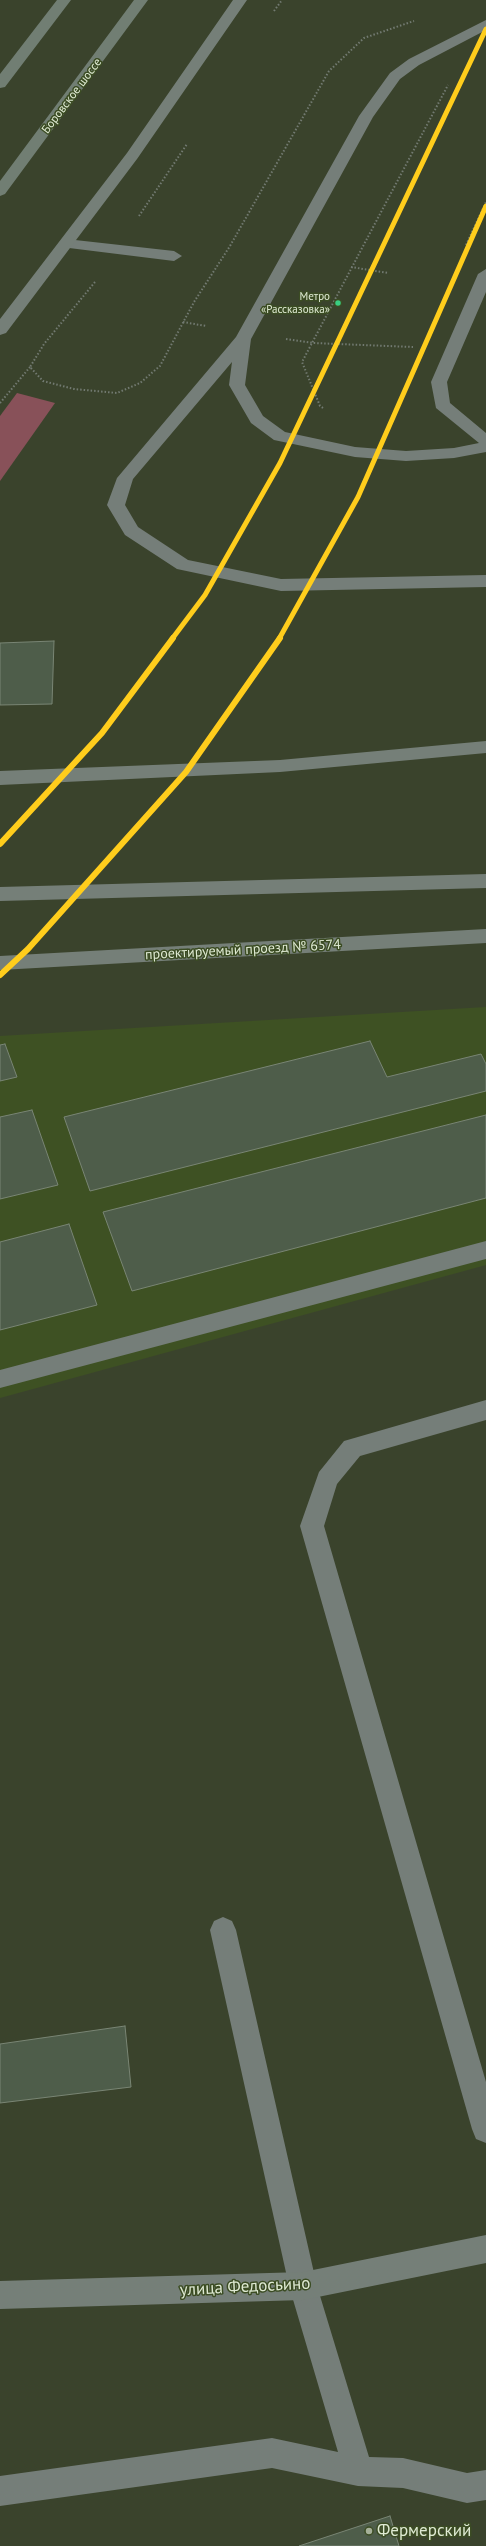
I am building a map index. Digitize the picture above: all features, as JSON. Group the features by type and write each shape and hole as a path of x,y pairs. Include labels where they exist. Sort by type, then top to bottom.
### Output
{"main road":[{"path":"1,82 64,0"},
{"name":"Боровское шоссе","path":"0,191 74,93 141,0"},
{"path":"0,330 132,156 240,0"},
{"path":"0,778 57,777 280,766 486,747"},
{"path":"0,894 486,881"},
{"name":"проектируемый проезд № 6574","path":"0,962 106,958 486,936"},
{"name":"улица Федосьино","path":"0,2294 302,2286 486,2249"}],"lane":[{"path":"486,24 414,62 395,76 366,116 245,335 125,478 116,505 131,532 183,566 281,585 486,581"},
{"path":"66,244 174,256"},
{"path":"486,274 439,382 442,405 486,441"},
{"path":"245,335 238,386 257,419 280,436 355,452 406,456 454,453 486,447"},
{"path":"0,1379 486,1250"},
{"path":"486,1410 352,1448 327,1479 312,1526 486,2129"},
{"path":"223,1930 302,2286 358,2470"},
{"path":"0,2491 272,2453 358,2470 403,2473 467,2488 486,2485"}],"path":[{"path":"273,13 282,0"},
{"path":"30,367 43,381 74,389 117,393 140,383 160,366 183,322 230,246 329,71 364,38 420,18"},
{"path":"326,409 320,406 302,362 444,90 449,84"},
{"path":"0,403 30,367 44,344 88,294 191,138"},
{"path":"463,250 486,202"},
{"path":"351,267 388,273"},
{"path":"183,322 245,335 313,343 418,347 452,352"}],"shaded area":[{"path":"17,393 55,403 0,481 0,416"},
{"path":"486,1007 486,1265 0,1398 0,1036"}],"building":[{"path":"54,641 52,704 0,705 0,643"},
{"path":"370,1041 387,1077 481,1054 486,1064 486,1091 90,1191 64,1117"},
{"path":"5,1044 17,1077 0,1081 0,1045"},
{"path":"32,1110 58,1185 0,1199 0,1117"},
{"path":"486,1115 486,1198 132,1291 103,1212"},
{"path":"69,1224 97,1305 0,1330 0,1242"},
{"path":"125,2026 131,2087 0,2103 0,2044"},
{"name":"Фермерский","path":"390,2516 399,2546 299,2546"}],"transit line":[{"path":"0,844 102,733 205,595 280,463 486,29"},
{"path":"0,975 28,949 186,772 286,630 358,497 486,206"}],"place":[{"name":"Метро «Рассказовка»","path":"338,303"},
{"name":"Фермерский","path":"369,2531"}]}
